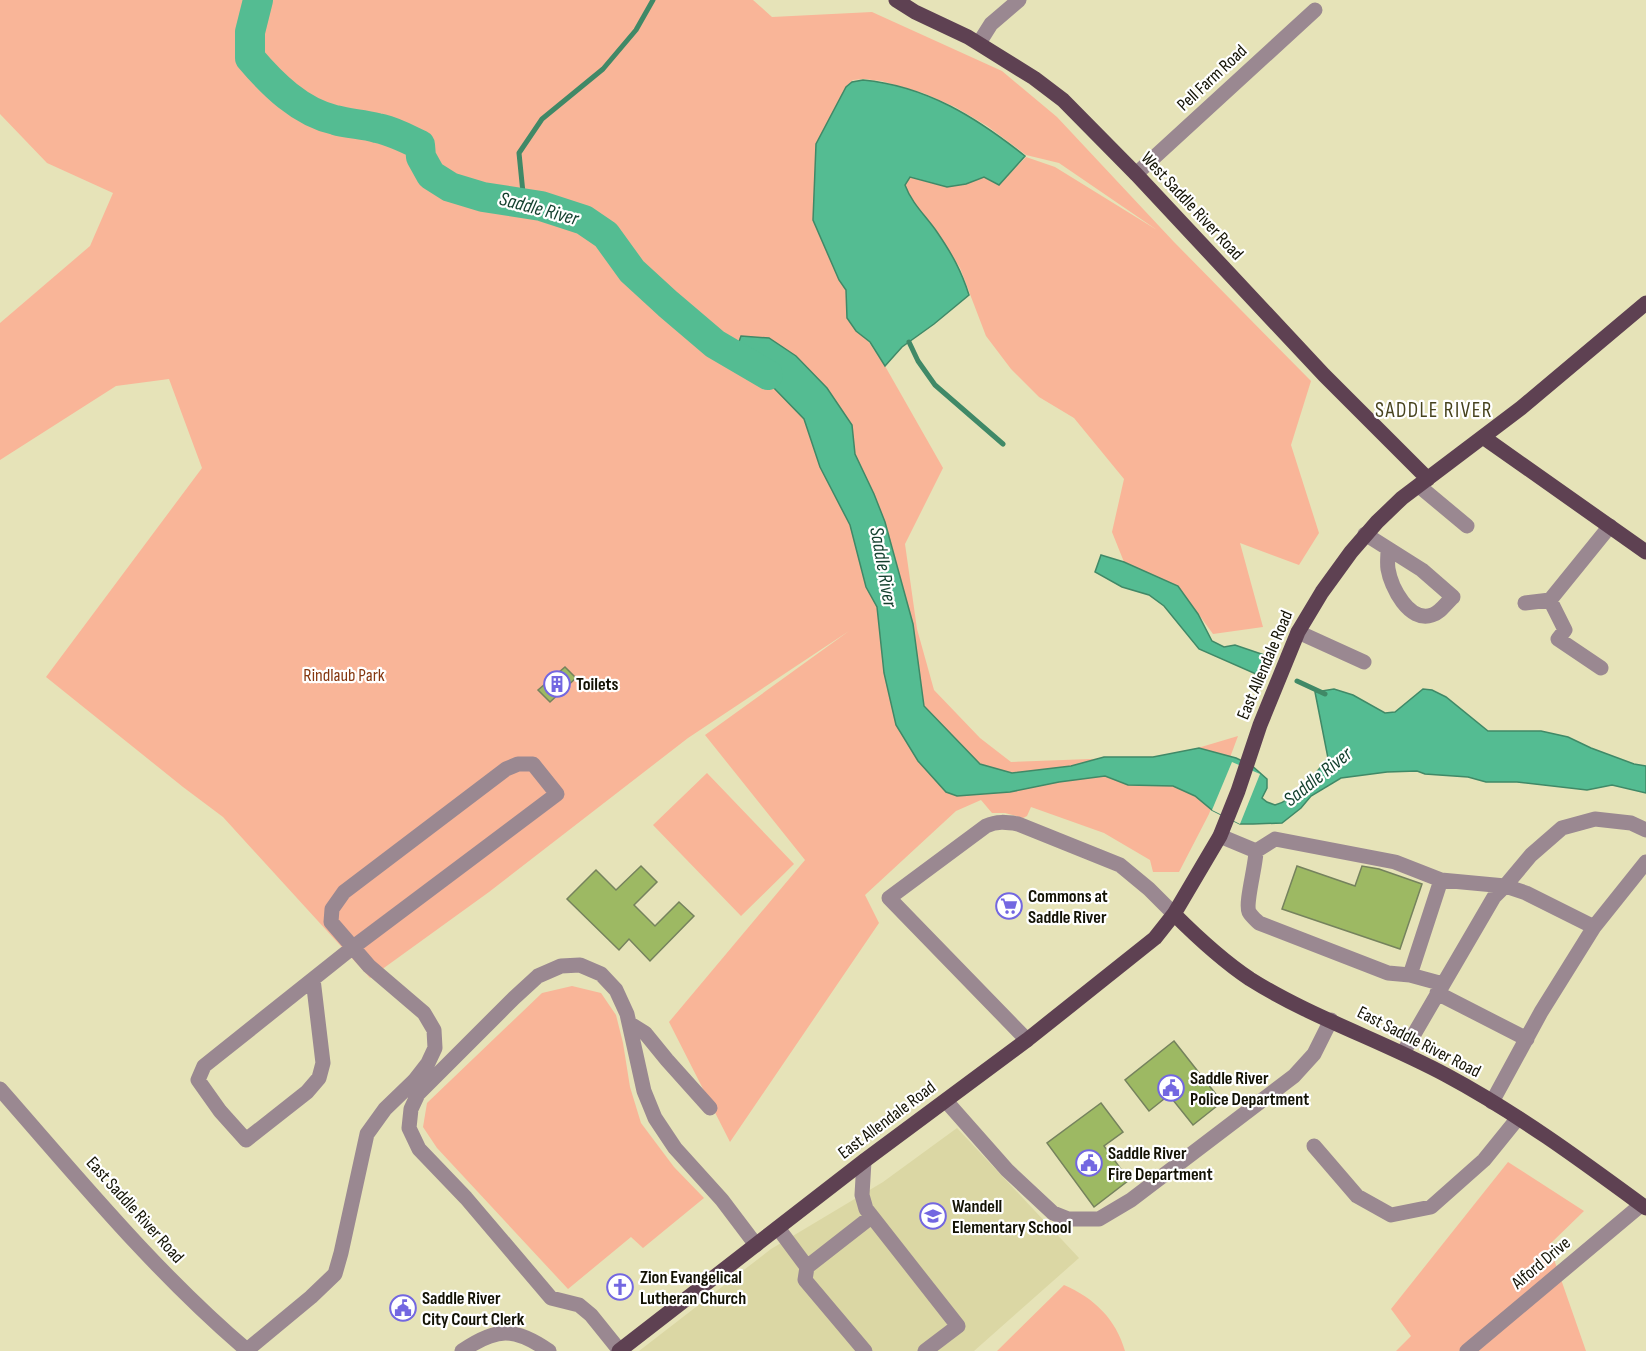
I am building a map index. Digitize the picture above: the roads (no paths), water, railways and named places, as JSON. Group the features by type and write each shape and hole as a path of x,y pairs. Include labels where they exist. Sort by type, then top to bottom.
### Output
{"main road":[{"name":"West Saddle River Road","path":"896,0 915,12 979,43 1035,78 1063,100 1136,174 1424,482"},
{"name":"East Allendale Road","path":"620,1351 864,1161 1027,1040 1150,942 1174,915 1220,836 1260,725 1298,632 1322,592 1365,534 1388,511 1521,408 1646,303"},
{"path":"1483,437 1646,552"},
{"name":"East Saddle River Road","path":"1174,915 1219,955 1251,979 1288,1000 1448,1076 1567,1150 1643,1207"}],"street":[{"path":"979,43 991,24 1018,0"},
{"name":"Pell Farm Road","path":"1136,174 1315,10"},
{"path":"1424,482 1467,526"},
{"path":"1525,603 1550,600 1610,526"},
{"path":"1365,534 1422,570 1453,597 1432,615 1418,615 1410,610 1402,601 1389,576 1388,550"},
{"path":"1550,600 1565,630 1558,639 1601,668"},
{"path":"1298,632 1364,662"},
{"path":"248,1351 335,1274 367,1134 386,1109 414,1081 428,1063 435,1048 434,1030 424,1013 352,948 332,922 332,909 344,892 506,770 518,764 533,764 557,794 352,948 204,1066 198,1080 220,1111 246,1140 307,1092 319,1078 323,1063 314,979"},
{"path":"1403,1053 1494,897 1531,855 1562,828 1595,819 1631,823 1646,830"},
{"path":"1027,1040 888,898 986,826 1008,822 1120,865 1149,889 1174,915"},
{"path":"1220,836 1256,851"},
{"path":"1256,851 1275,839 1395,862 1441,880 1505,886 1526,893 1594,927"},
{"path":"1256,851 1256,867 1248,901 1249,913 1258,923 1388,973 1410,975 1440,988 1527,1039"},
{"path":"1492,1102 1594,927 1646,862"},
{"path":"1410,975 1441,880"},
{"path":"620,1351 591,1315 579,1305 551,1298 466,1198 419,1149 409,1128 411,1108 418,1094 538,976 561,966 580,965 601,974 616,990 629,1023 644,1091 655,1119 675,1148 722,1200 756,1245"},
{"path":"946,1101 1007,1170 1053,1213 1068,1219 1099,1220 1131,1200 1294,1076 1314,1054 1331,1020"},
{"path":"629,1023 645,1033 710,1107"},
{"name":"East Saddle River Road","path":"0,1089 162,1270 193,1302 248,1351"},
{"path":"1314,1146 1357,1196 1391,1215 1431,1207 1484,1160 1518,1118"},
{"path":"864,1161 863,1200 871,1217 958,1326 925,1351"},
{"name":"Alford Drive","path":"1467,1351 1643,1207"},
{"path":"865,1351 805,1280 807,1267 871,1217"},
{"path":"778,1228 807,1267"},
{"path":"462,1351 478,1340 504,1332 530,1338 549,1351"}],"water":[{"path":"863,80 909,89 950,106 988,129 1025,156 999,185 984,177 966,184 947,187 910,177 905,185 908,192 952,255 969,295 902,347 885,366 870,342 856,331 847,318 846,290 839,280 813,220 816,144 846,87 852,82"},
{"path":"741,336 769,338 796,356 827,388 852,425 855,454 885,522 913,624 924,706 980,764 1012,773 1071,766 1104,757 1153,757 1199,748 1236,758 1251,765 1267,779 1267,788 1262,798 1275,805 1297,792 1328,758 1315,692 1334,689 1353,695 1385,713 1395,712 1423,689 1432,690 1446,697 1488,731 1541,731 1568,737 1634,764 1646,766 1646,793 1612,785 1587,790 1517,782 1486,782 1468,777 1425,774 1417,771 1387,772 1341,778 1311,796 1301,808 1282,823 1240,824 1212,810 1195,796 1173,786 1128,785 1105,776 1010,792 957,796 946,792 918,761 896,725 884,673 877,607 866,587 850,525 820,467 804,419 772,386 732,361"},
{"path":"1101,555 1124,562 1178,586 1198,614 1212,641 1224,647 1235,645 1273,658 1265,678 1199,649 1164,606 1149,595 1122,587 1095,572"}],"waterway":[{"name":"Saddle River","path":"258,0 250,32 250,58 288,96 322,116 383,129 420,145 421,157 431,175 450,187 483,197 541,206 584,220 606,235 632,271 715,344 768,375"},
{"path":"524,203 519,153 542,119 603,69 636,30 653,0"},
{"path":"909,342 918,361 935,385 1003,444"},
{"path":"1297,681 1325,694"}],"place":[{"name":"Toilets","path":"557,684"},
{"name":"Commons at Saddle River","path":"1009,906"},
{"name":"Saddle River Police Department","path":"1171,1088"},
{"name":"Saddle River Fire Department","path":"1089,1163"},
{"name":"Wandell Elementary School","path":"933,1216"},
{"name":"Zion Evangelical Lutheran Church","path":"620,1287"},
{"name":"Saddle River City Court Clerk","path":"403,1308"}],"district":[{"name":"SADDLE RIVER","path":"1434,410"}],"park label":[{"name":"Rindlaub Park","path":"344,675"}]}
